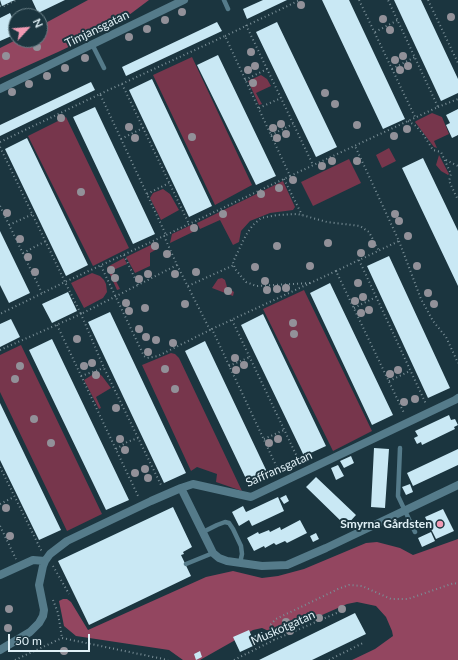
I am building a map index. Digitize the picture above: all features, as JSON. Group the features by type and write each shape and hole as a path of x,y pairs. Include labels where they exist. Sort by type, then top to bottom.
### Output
{"street":[{"name":"Timjansgatan","path":"0,90 184,0"},
{"name":"Saffransgatan","path":"46,560 66,541 181,488 193,484 206,486 244,497 252,497 458,398"},
{"path":"181,488 213,553 218,558 262,566 287,565 458,485"},
{"path":"0,574 32,560 46,560 40,576 44,610 40,623 30,632 0,650"}],"lane":[{"path":"224,0 228,9"},
{"path":"92,44 104,68"},
{"path":"400,448 398,496 415,532"},
{"path":"203,532 225,522 229,523 241,546 242,554 240,563"},
{"path":"186,564 213,553"}],"path":[{"path":"0,6 2,7 16,0"},
{"path":"0,142 300,0"},
{"path":"359,0 415,118"},
{"path":"388,0 438,107"},
{"path":"428,0 458,63"},
{"path":"375,32 398,20"},
{"path":"246,25 313,166"},
{"path":"225,36 290,176"},
{"path":"392,69 415,57"},
{"path":"246,80 267,69"},
{"path":"122,84 189,224"},
{"path":"100,94 147,194 177,265 229,366 282,479"},
{"path":"259,108 281,98"},
{"path":"0,314 290,176 458,99"},
{"path":"408,121 416,126 423,134 433,150 441,152 451,174 449,181 458,200"},
{"path":"271,135 293,124"},
{"path":"121,139 143,128"},
{"path":"355,146 399,241 421,299 433,321 446,337 458,362"},
{"path":"0,147 81,314 104,368 162,486 166,491"},
{"path":"445,160 458,166"},
{"path":"284,179 302,215"},
{"path":"147,194 169,183"},
{"path":"0,206 42,294"},
{"path":"9,225 33,214"},
{"path":"312,283 301,282 256,286 246,282 235,269 232,262 253,225 261,218 277,215 302,215 327,222 360,226 369,232 379,251"},
{"path":"23,253 46,241"},
{"path":"101,266 144,356 147,358 158,356 399,241"},
{"path":"124,255 138,285"},
{"path":"359,260 427,405"},
{"path":"0,350 81,314 177,265"},
{"path":"188,286 234,265"},
{"path":"336,271 404,414"},
{"path":"354,308 376,297"},
{"path":"232,320 303,469"},
{"path":"57,324 141,503"},
{"path":"229,366 250,357"},
{"path":"81,376 104,368"},
{"path":"389,381 410,370"},
{"path":"264,439 284,430"},
{"path":"116,449 127,442 138,438"},
{"path":"0,467 41,551 46,560 56,571 68,594"},
{"path":"0,504 14,497"},
{"path":"0,526 18,562"},
{"path":"52,574 56,571"},
{"path":"274,640 270,628 271,624 276,619 350,585 362,586 391,599 408,599 454,583 458,584"},
{"path":"52,598 58,613 62,638"},
{"name":"Muskotgatan","path":"234,660 274,640 338,612"},
{"path":"15,660 62,638 168,660"},
{"path":"329,660 363,643"}],"shaded area":[{"path":"88,0 149,0 117,24 0,78 0,48 8,44 8,48 48,48 48,22"},
{"path":"192,57 252,185 215,205 153,75"},
{"path":"261,75 267,79 271,86 256,93 262,104 259,105 248,81"},
{"path":"432,113 442,117 449,134 434,141 437,148 434,147 415,122"},
{"path":"66,117 129,248 93,266 28,136"},
{"path":"389,148 396,161 382,168 376,155"},
{"path":"439,155 449,174 448,175 441,171 436,165"},
{"path":"349,159 361,183 313,206 301,182"},
{"path":"283,181 295,207 293,210 270,213 250,221 241,231 239,242 233,245 220,220 200,229 197,223"},
{"path":"163,189 170,194 179,210 161,220 150,198 153,193"},
{"path":"191,225 197,230 170,243 172,234"},
{"path":"155,243 159,248 150,253 150,266 135,273 126,257"},
{"path":"124,258 127,264 111,271 120,289 117,290 107,268"},
{"path":"92,273 100,276 104,280 107,292 103,298 84,308 71,283"},
{"path":"222,278 225,280 227,287 234,292 233,296 212,288 218,279"},
{"path":"304,290 372,431 333,451 263,309"},
{"path":"21,345 102,514 67,531 0,392 0,355"},
{"path":"171,353 175,354 179,358 242,491 216,482 217,474 197,467 191,471 142,365"},
{"path":"97,372 111,388 96,397 101,408 99,409 84,380"},
{"path":"458,539 458,660 352,660 375,649 393,636 386,617 376,606 357,602 347,604 288,630 273,633 262,628 253,630 200,660 183,660 169,650 76,636 64,626 59,601 67,599 71,602 88,630 206,577 233,571 262,578 278,576 304,569 366,543 377,542 400,548 413,555"}],"building":[{"path":"0,0 15,0 2,6"},
{"path":"32,0 65,0 48,8 36,8"},
{"path":"263,0 287,0 247,19 243,9"},
{"path":"322,0 349,0 405,119 383,129"},
{"path":"394,0 421,0 458,79 458,93 441,101"},
{"path":"8,14 8,38 0,41 0,18"},
{"path":"217,22 222,31 126,76 122,67"},
{"path":"277,22 337,147 316,157 256,32"},
{"path":"218,55 276,176 256,185 197,65"},
{"path":"152,79 212,206 189,217 129,90"},
{"path":"91,82 95,90 0,136 0,125"},
{"path":"95,107 155,234 133,244 73,117"},
{"path":"458,109 458,135 452,138 446,125 450,123 446,115"},
{"path":"27,138 88,265 66,276 5,149"},
{"path":"423,158 458,231 458,286 402,168"},
{"path":"0,231 30,293 9,303 0,285"},
{"path":"389,256 450,388 428,398 367,266"},
{"path":"330,283 393,415 372,425 310,293"},
{"path":"68,292 77,311 52,323 42,304"},
{"path":"110,312 186,473 164,483 88,322"},
{"path":"263,314 326,446 304,456 241,325"},
{"path":"11,319 20,337 0,347 0,324"},
{"path":"52,339 129,500 106,510 29,350"},
{"path":"205,341 268,474 248,483 185,351"},
{"path":"0,403 61,530 39,540 0,460"},
{"path":"449,415 451,420 455,419 458,425 454,427 455,429 422,445 421,442 417,444 414,438 418,436 415,431"},
{"path":"374,448 389,449 385,508 371,507"},
{"path":"458,449 458,465 413,486 407,473"},
{"path":"351,456 354,463 344,468 340,461"},
{"path":"338,465 344,476 336,480 331,468"},
{"path":"316,477 356,515 346,526 306,487"},
{"path":"410,484 413,492 406,495 402,487"},
{"path":"286,495 289,501 284,504 280,498"},
{"path":"278,497 284,511 252,526 249,520 239,526 232,512 243,506 246,512"},
{"path":"173,507 192,547 183,552 184,554 181,555 191,576 89,625 58,561"},
{"name":"Smyrna Gårdsten","path":"443,509 454,531 436,539 425,517"},
{"path":"300,520 307,533 287,543 285,541 276,545 274,543 265,548 264,546 254,551 247,538 258,532 259,534 269,530 270,532 280,527 281,530"},
{"path":"431,532 435,541 422,547 418,538"},
{"path":"316,533 319,539 313,542 310,536"},
{"path":"355,613 366,634 312,660 259,660"},
{"path":"249,630 252,637 262,632 266,640 240,652 233,637"},
{"path":"200,651 202,657 196,660 194,654"}],"place":[{"name":"Smyrna Gårdsten","path":"440,524"}]}
